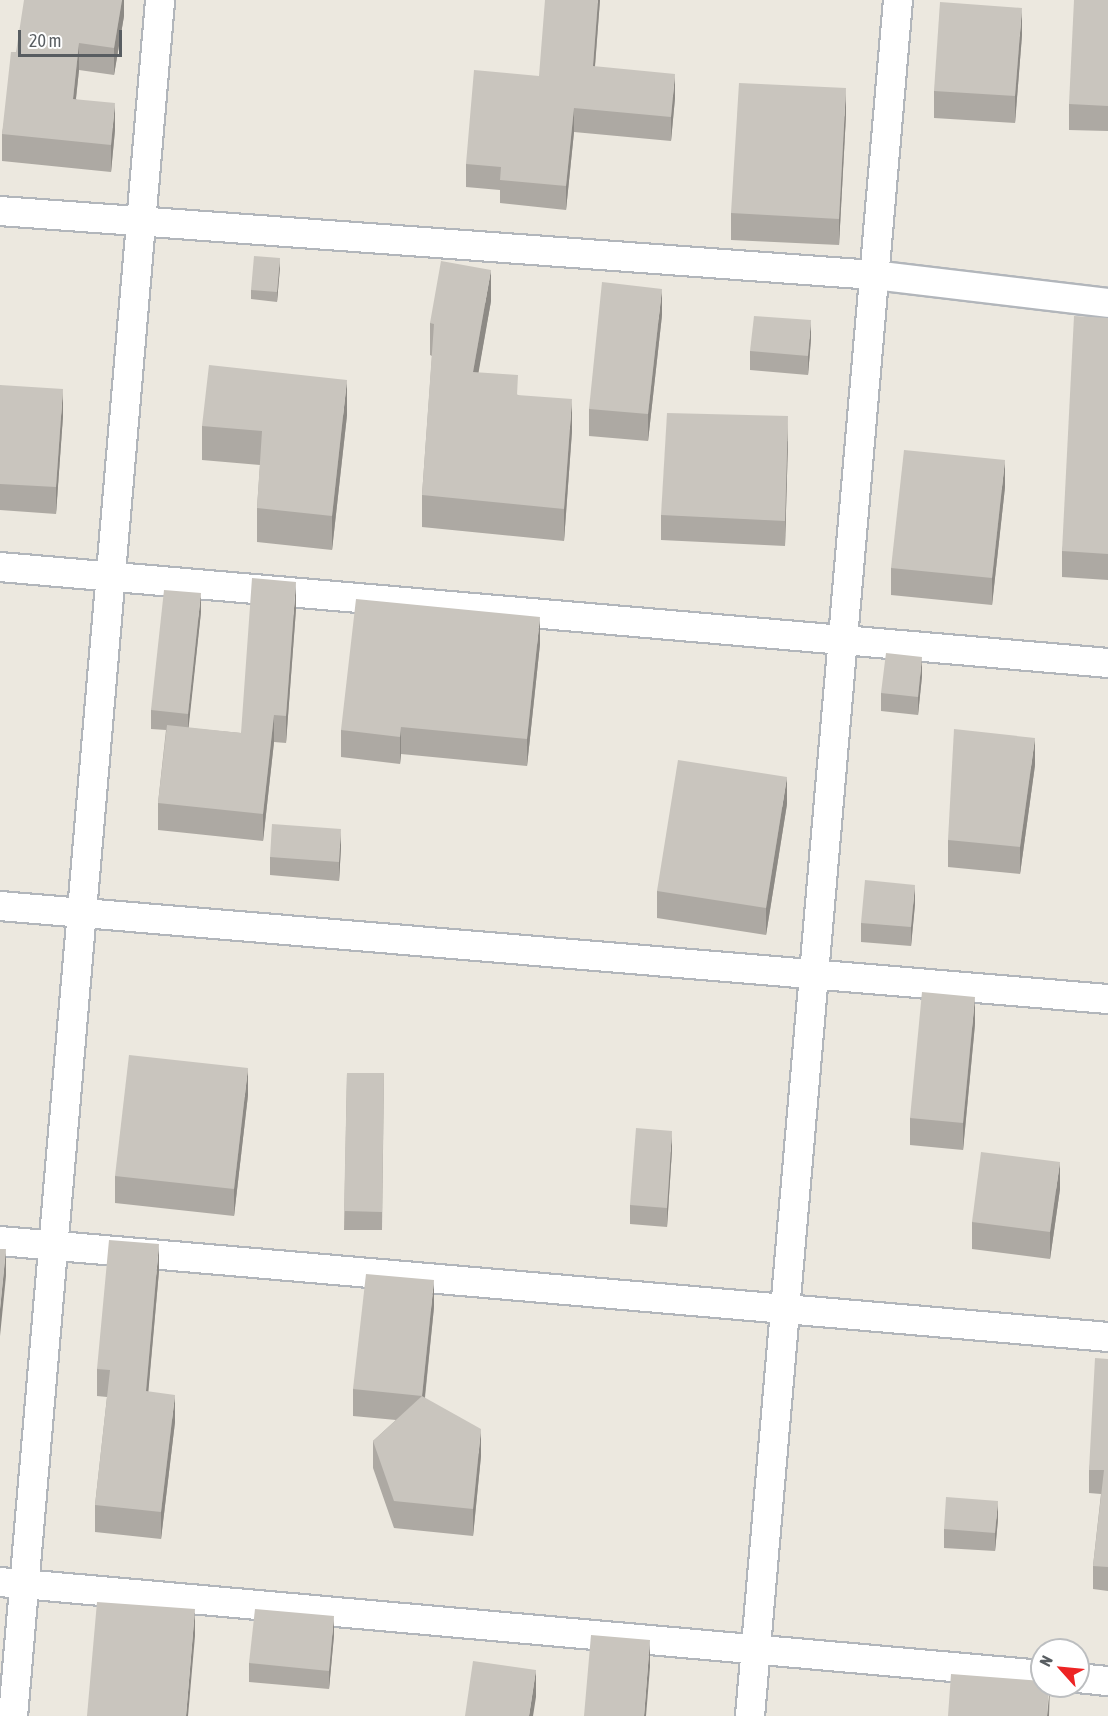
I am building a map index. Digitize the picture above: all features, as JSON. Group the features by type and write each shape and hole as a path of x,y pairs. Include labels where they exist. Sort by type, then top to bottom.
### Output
{"street":[{"path":"13,1716 12,1583 53,1246 160,0"},
{"path":"750,1716 897,0"},
{"path":"0,211 141,224 874,275 1108,303"},
{"path":"0,567 1108,663"},
{"path":"0,906 81,916 814,973 1108,999"},
{"path":"0,1241 1108,1337"},
{"path":"12,1583 1030,1674"},
{"path":"1090,1679 1108,1681"}],"building":[{"path":"24,0 122,0 114,48 79,43 73,99 115,103 111,145 2,134 11,52 16,52"},
{"path":"545,0 598,0 593,66 675,74 671,117 574,108 566,186 500,180 501,167 466,164 474,70 539,76"},
{"path":"1074,0 1108,0 1108,106 1069,104"},
{"path":"940,2 1022,8 1015,96 934,91"},
{"path":"739,83 846,88 839,219 731,213"},
{"path":"254,256 280,258 277,292 251,290"},
{"path":"441,261 491,270 473,372 518,375 517,395 572,399 564,509 422,495 434,324 430,323"},
{"path":"602,282 662,289 648,414 589,409"},
{"path":"754,316 811,320 808,356 750,351"},
{"path":"1074,316 1108,318 1108,554 1062,551"},
{"path":"209,365 347,380 332,516 257,508 262,431 202,426"},
{"path":"0,385 63,389 56,487 0,484"},
{"path":"667,413 788,416 785,521 661,515"},
{"path":"904,450 1005,460 992,578 891,568"},
{"path":"252,578 296,582 286,716 274,715 263,814 158,803 167,725 241,733"},
{"path":"164,590 201,593 188,714 151,710"},
{"path":"356,599 540,617 527,739 401,727 400,737 341,730"},
{"path":"886,653 922,657 918,697 881,693"},
{"path":"954,729 1035,738 1020,847 948,840"},
{"path":"678,760 787,777 766,908 657,891"},
{"path":"272,824 341,829 339,862 270,857"},
{"path":"865,880 915,885 911,927 861,923"},
{"path":"922,992 975,997 963,1123 910,1118"},
{"path":"129,1055 248,1068 234,1189 115,1176"},
{"path":"347,1073 384,1073 382,1212 344,1211"},
{"path":"636,1128 672,1131 667,1208 630,1205"},
{"path":"981,1152 1060,1162 1050,1232 972,1222"},
{"path":"109,1240 159,1244 146,1391 175,1395 161,1512 95,1505 110,1370 97,1369"},
{"path":"0,1249 6,1249 0,1309"},
{"path":"366,1274 434,1280 422,1396 353,1389"},
{"path":"1095,1358 1108,1359 1108,1567 1093,1566 1104,1470 1089,1470"},
{"path":"422,1396 481,1429 473,1509 394,1501 373,1441"},
{"path":"946,1497 998,1501 995,1533 944,1529"},
{"path":"97,1602 195,1609 186,1716 87,1716"},
{"path":"255,1609 334,1616 329,1671 249,1663"},
{"path":"591,1635 650,1640 644,1716 584,1716"},
{"path":"473,1661 536,1670 529,1716 465,1716"},
{"path":"951,1674 1030,1680 1030,1698 1048,1698 1047,1716 948,1716"}]}
